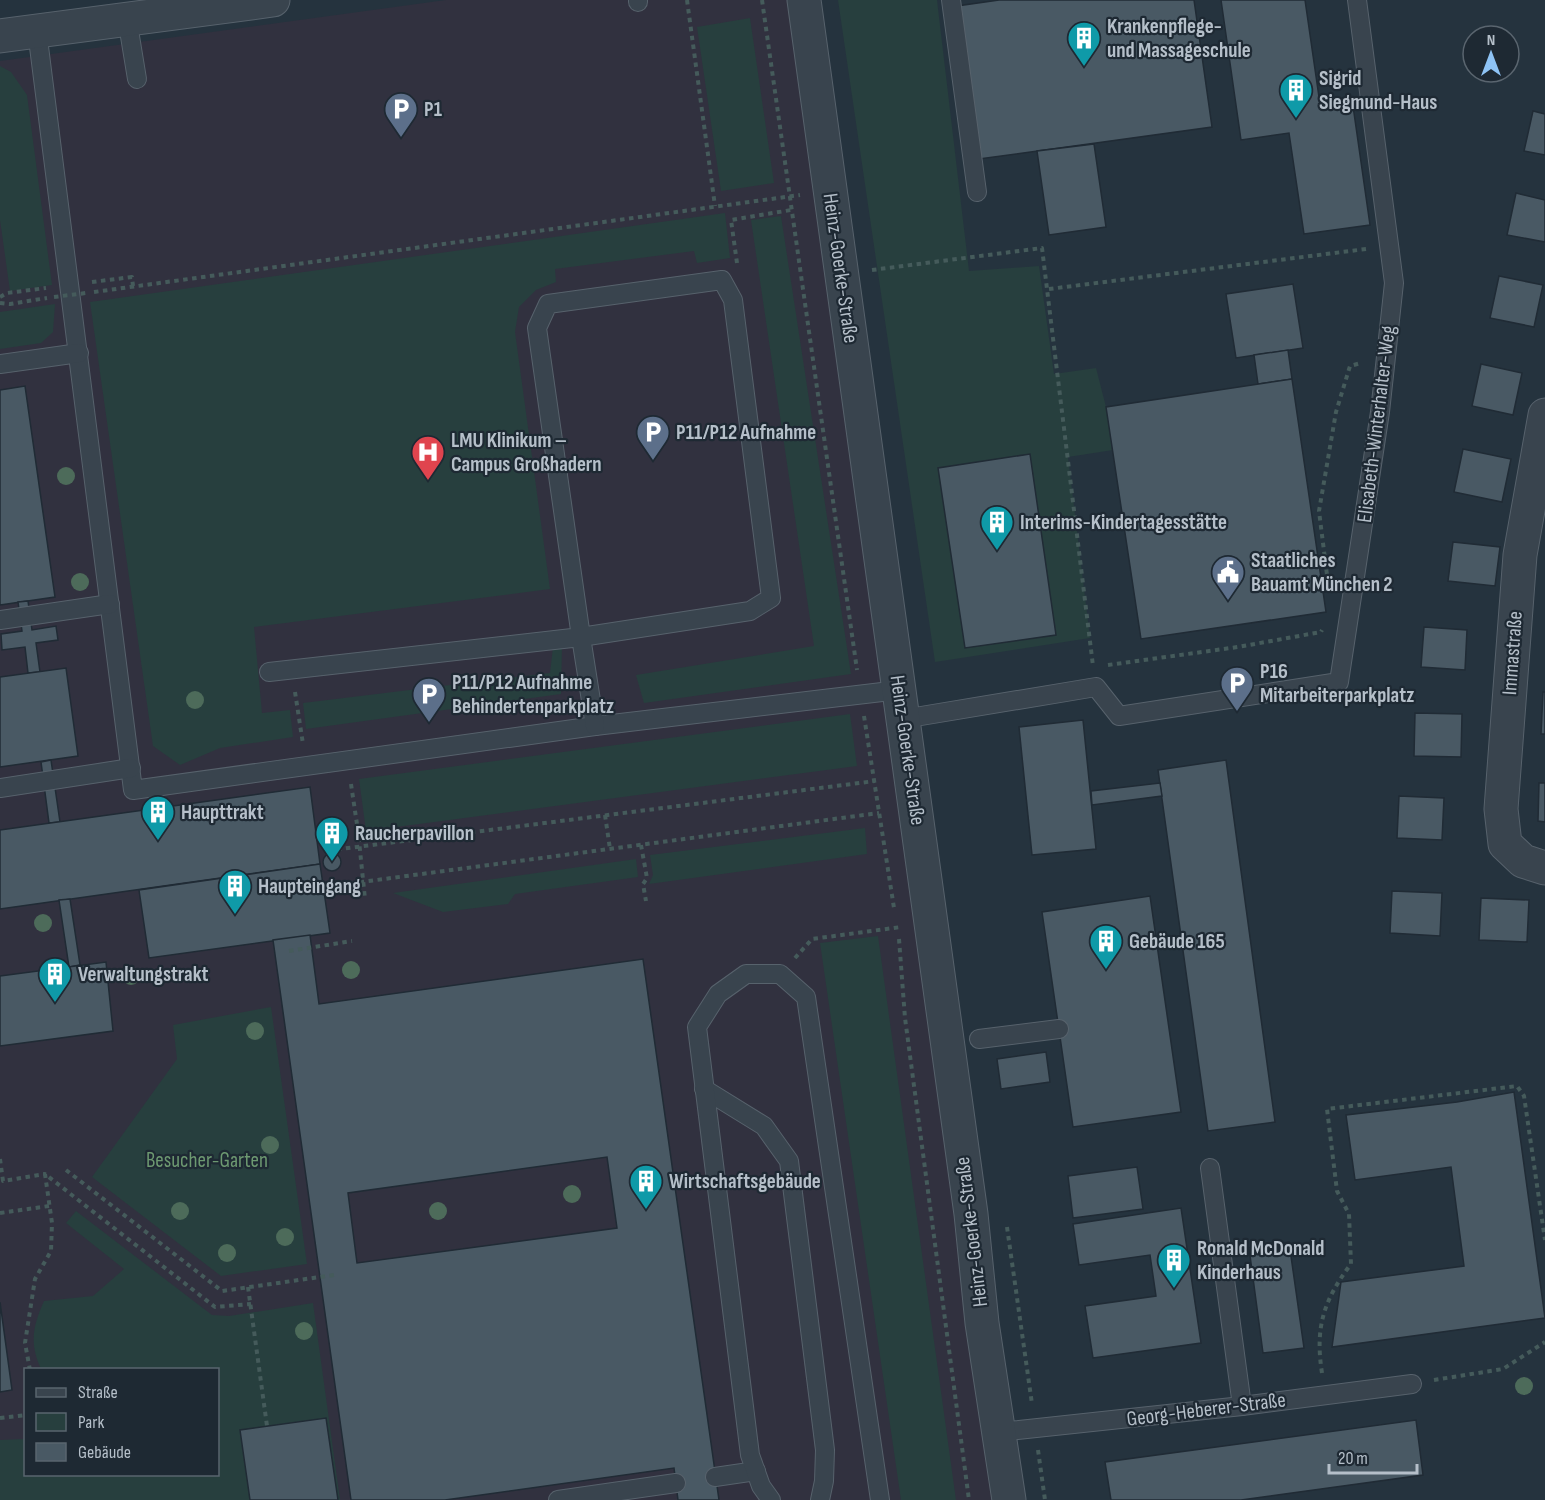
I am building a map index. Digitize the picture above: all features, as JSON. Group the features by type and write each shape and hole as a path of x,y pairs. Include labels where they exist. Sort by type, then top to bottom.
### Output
{"street":[{"path":"0,36 273,0"},
{"name":"Heinz-Goerke-Straße","path":"804,0 917,819 939,996 971,1214 982,1323 1009,1500"},
{"name":"Immastraße","path":"1545,415 1520,555 1501,809 1505,844 1524,861 1545,868"}],"lane":[{"path":"951,0 976,192"},
{"name":"Elisabeth-Winterhalter-Weg","path":"1096,687 1119,716 1339,682 1380,412 1394,284 1357,0"},
{"path":"127,18 137,79"},
{"path":"37,31 78,289 79,353 133,790 596,726 861,694 901,704 1096,687"},
{"path":"268,672 580,637 750,611 771,598 733,300 722,280 548,304 537,328 580,637 596,726"},
{"path":"0,364 79,353"},
{"path":"0,620 110,604"},
{"path":"0,788 131,768"},
{"path":"771,1500 761,1486 750,1455 697,1027 718,994 746,974 780,974 806,997 880,1500"},
{"path":"980,1039 1059,1029"},
{"path":"705,1089 764,1126 789,1161 825,1450 824,1481 820,1500"},
{"path":"1209,1168 1242,1406"},
{"name":"Georg-Heberer-Straße","path":"1000,1432 1242,1406 1412,1384"},
{"path":"715,1477 756,1471"},
{"path":"558,1500 676,1483"}],"path":[{"path":"687,0 715,206"},
{"path":"762,0 861,694 898,927 905,1018 969,1500"},
{"path":"0,297 8,293 133,286 777,198"},
{"path":"722,280 738,267 731,220 791,210"},
{"path":"842,275 1042,248 1096,687"},
{"path":"1048,289 1376,248"},
{"path":"0,303 10,304 54,297 132,277 133,286"},
{"path":"1328,584 1319,512 1336,412 1350,366 1366,362"},
{"path":"1082,669 1238,647 1321,632 1328,623"},
{"path":"292,669 305,766"},
{"path":"329,847 333,850 911,776"},
{"path":"351,780 365,899"},
{"path":"324,887 879,813 917,819"},
{"path":"605,815 610,849"},
{"path":"641,845 647,878 643,884 646,901"},
{"path":"780,974 812,939 905,926"},
{"path":"289,951 351,941"},
{"path":"1326,1395 1319,1348 1323,1312 1338,1281 1351,1264 1349,1214 1337,1191 1327,1109 1517,1086 1524,1096 1545,1240"},
{"path":"0,1159 3,1181 45,1174 215,1307 251,1304"},
{"path":"66,1170 222,1291 334,1275"},
{"path":"30,1368 25,1343 35,1279 51,1251 52,1223 45,1174"},
{"path":"1539,1198 1545,1198"},
{"path":"0,1213 49,1206"},
{"path":"248,1287 267,1426"},
{"path":"1412,1384 1503,1369 1545,1342"},
{"path":"0,1418 24,1415"}],"shaded area":[{"name":"LMU Klinikum – Campus Großhadern","path":"446,0 787,0 917,900 996,1500 0,1500 0,61"}],"green space":[{"path":"838,0 937,0 969,271 1039,266 1054,374 1096,368 1106,407 1113,450 1068,457 1090,638 935,662"},
{"path":"750,18 774,183 721,191 697,27"},
{"path":"0,66 11,72 27,95 52,285 10,291 0,220"},
{"path":"725,213 730,258 697,263 694,251 555,269 556,282 536,290 519,307 515,332 550,589 254,627 262,713 290,710 293,737 220,748 180,765 153,746 90,302"},
{"path":"781,216 851,674 644,703 636,675 814,646 751,220"},
{"path":"55,304 53,332 41,343 0,349 0,312"},
{"path":"562,646 561,694 306,729 303,703 550,673 553,647"},
{"path":"850,714 857,766 366,831 359,779"},
{"path":"865,828 867,854 649,884 653,875 650,855"},
{"path":"636,859 638,877 515,894 508,904 443,912 393,893"},
{"path":"878,936 956,1500 901,1500 820,943"},
{"name":"Besucher-Garten","path":"271,1007 307,1264 221,1276 92,1177 177,1059 173,1025"},
{"path":"76,1211 212,1315 229,1316 313,1303 340,1500 0,1500 0,1440 24,1439 24,1476 219,1476 219,1368 41,1368 35,1351 34,1335 44,1301 93,1296 124,1269 66,1223"}],"building":[{"name":"Krankenpflege- und Massageschule","path":"999,0 1194,0 1212,127 979,159 957,6"},
{"name":"Sigrid Siegmund-Haus","path":"1221,0 1305,0 1320,104 1352,99 1370,225 1304,234 1289,133 1241,140"},
{"path":"1533,111 1545,114 1545,155 1524,151"},
{"path":"1094,144 1106,227 1049,235 1037,151"},
{"path":"1516,193 1545,200 1545,242 1507,235"},
{"path":"1499,276 1543,285 1534,327 1490,318"},
{"path":"1293,284 1303,348 1236,358 1226,294"},
{"path":"1288,350 1292,379 1258,384 1254,355"},
{"path":"1481,364 1522,373 1513,415 1472,406"},
{"path":"1292,379 1326,612 1141,639 1106,407"},
{"path":"25,386 55,597 0,605 0,390"},
{"path":"1463,449 1511,459 1502,502 1454,492"},
{"name":"Interims-Kindertagesstätte","path":"1030,454 1056,635 965,648 938,468"},
{"path":"1453,542 1500,547 1495,586 1448,581"},
{"path":"28,601 32,630 56,626 58,640 36,643 40,672 28,673 25,647 2,650 1,634 22,631 18,602"},
{"path":"1424,627 1467,630 1465,670 1421,667"},
{"path":"66,668 78,756 0,767 0,677"},
{"path":"1543,692 1545,692 1545,734 1541,734"},
{"path":"1415,713 1462,714 1461,757 1414,756"},
{"path":"1083,720 1096,849 1032,855 1019,727"},
{"path":"51,760 60,822 49,823 41,762"},
{"path":"1226,760 1275,1122 1208,1131 1158,770"},
{"path":"1160,783 1162,796 1092,805 1091,791"},
{"path":"1539,783 1545,783 1545,822 1538,821"},
{"name":"Haupttrakt","path":"310,787 320,864 0,909 0,830"},
{"path":"1399,796 1444,798 1442,840 1397,838"},
{"name":"Raucherpavillon","path":"332,853 338,856 341,862 338,868 332,871 326,868 323,862 326,856"},
{"name":"Haupteingang","path":"320,864 330,933 149,958 139,890"},
{"path":"1392,891 1442,893 1440,936 1390,933"},
{"name":"Gebäude 165","path":"1150,896 1181,1112 1073,1127 1042,912"},
{"path":"1481,898 1529,900 1527,942 1479,940"},
{"path":"70,899 80,965 69,967 59,900"},
{"name":"Wirtschaftsgebäude","path":"310,935 319,1004 643,959 719,1500 678,1500 674,1468 445,1500 351,1500 273,940","holes":["607,1157 617,1228 357,1263 348,1193"]},
{"name":"Verwaltungstrakt","path":"106,962 113,1031 0,1046 0,976"},
{"path":"1046,1052 1050,1082 1001,1089 997,1059"},
{"path":"1514,1092 1545,1318 1332,1347 1341,1282 1464,1266 1451,1167 1355,1180 1346,1115 1457,1102"},
{"path":"1137,1167 1143,1209 1073,1218 1068,1176"},
{"name":"Ronald McDonald Kinderhaus","path":"1181,1208 1201,1343 1093,1358 1085,1306 1156,1296 1150,1255 1079,1265 1073,1224"},
{"path":"1289,1242 1304,1348 1263,1353 1249,1248"},
{"path":"0,1302 12,1390 0,1392"},
{"path":"326,1418 338,1500 250,1500 240,1430"},
{"path":"1416,1420 1423,1475 1241,1500 1111,1500 1105,1462"}],"place":[{"name":"Krankenpflege- und Massageschule","path":"1084,67"},
{"name":"Sigrid Siegmund-Haus","path":"1296,119"},
{"name":"P1","path":"401,138"},
{"name":"P11/P12 Aufnahme","path":"653,461"},
{"name":"LMU Klinikum – Campus Großhadern","path":"428,481"},
{"name":"Interims-Kindertagesstätte","path":"997,551"},
{"name":"Staatliches Bauamt München 2","path":"1228,601"},
{"name":"P16 Mitarbeiterparkplatz","path":"1237,712"},
{"name":"P11/P12 Aufnahme Behindertenparkplatz","path":"429,723"},
{"name":"Haupttrakt","path":"158,841"},
{"name":"Raucherpavillon","path":"332,862"},
{"name":"Haupteingang","path":"235,915"},
{"name":"Gebäude 165","path":"1106,970"},
{"name":"Verwaltungstrakt","path":"55,1003"},
{"name":"Wirtschaftsgebäude","path":"646,1210"},
{"name":"Ronald McDonald Kinderhaus","path":"1174,1289"}]}
